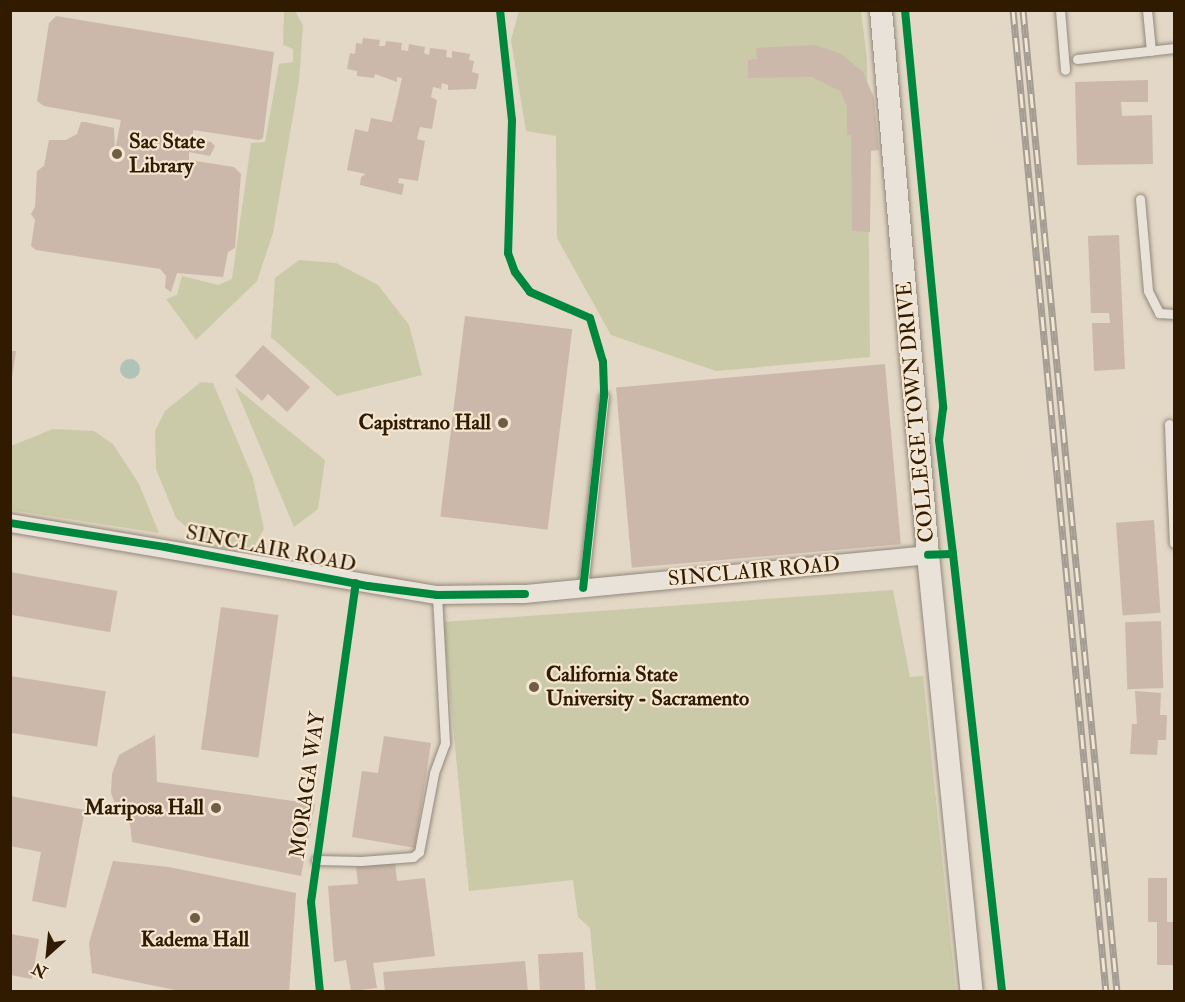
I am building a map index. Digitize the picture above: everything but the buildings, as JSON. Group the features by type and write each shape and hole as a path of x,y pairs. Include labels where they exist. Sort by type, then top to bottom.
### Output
{"street":[{"name":"COLLEGE TOWN DRIVE","path":"881,10 928,555 972,992"},
{"name":"SINCLAIR ROAD","path":"10,524 437,595 583,588 928,555"}],"lane":[{"path":"1060,10 1065,70"},
{"path":"1146,10 1151,51"},
{"path":"1077,59 1174,48"},
{"path":"1140,199 1148,291 1159,313 1174,314"},
{"path":"583,588 604,396"},
{"path":"1169,424 1174,543"},
{"path":"316,860 361,861 414,857 419,852 434,773 446,743 437,595"}],"green space":[{"path":"284,11 295,11 303,25 299,81 273,233 257,281 196,340 166,299 177,295 182,276 218,285 232,279 251,143 265,142 279,64 293,62 293,49 283,45"},
{"path":"519,11 861,11 867,59 870,357 716,371 611,335 557,238 556,136 526,131 511,40"},
{"path":"299,260 336,263 378,285 409,325 422,375 337,396 271,337 275,278"},
{"path":"201,382 213,383 253,478 264,529 250,554 205,544 176,518 156,469 155,431 165,411"},
{"path":"235,387 325,460 318,509 294,527"},
{"path":"53,429 94,431 113,444 139,484 159,533 11,510 11,446"},
{"path":"893,590 910,677 923,676 956,991 596,991 590,928 578,917 573,880 469,891 443,622"}],"shaded area":[{"path":"126,359 134,359 140,365 140,373 134,379 126,379 120,373 120,365"}],"railway":[{"path":"1013,10 1106,992"},
{"path":"1023,10 1117,992"}],"cycle path":[{"path":"500,10 512,120 508,253 515,272 530,292 590,318 603,362 604,396 583,588"},
{"path":"905,10 943,408 939,440 953,554 928,555"},
{"path":"10,523 165,547 368,586 437,595 525,594"},
{"path":"953,554 1002,992"},
{"name":"MORAGA WAY","path":"320,992 311,902 356,583"}],"place":[{"name":"Sac State Library","path":"117,154"},
{"name":"Capistrano Hall","path":"503,423"},
{"name":"California State University - Sacramento","path":"534,687"},
{"name":"Mariposa Hall","path":"216,808"},
{"name":"Kadema Hall","path":"195,918"}]}
